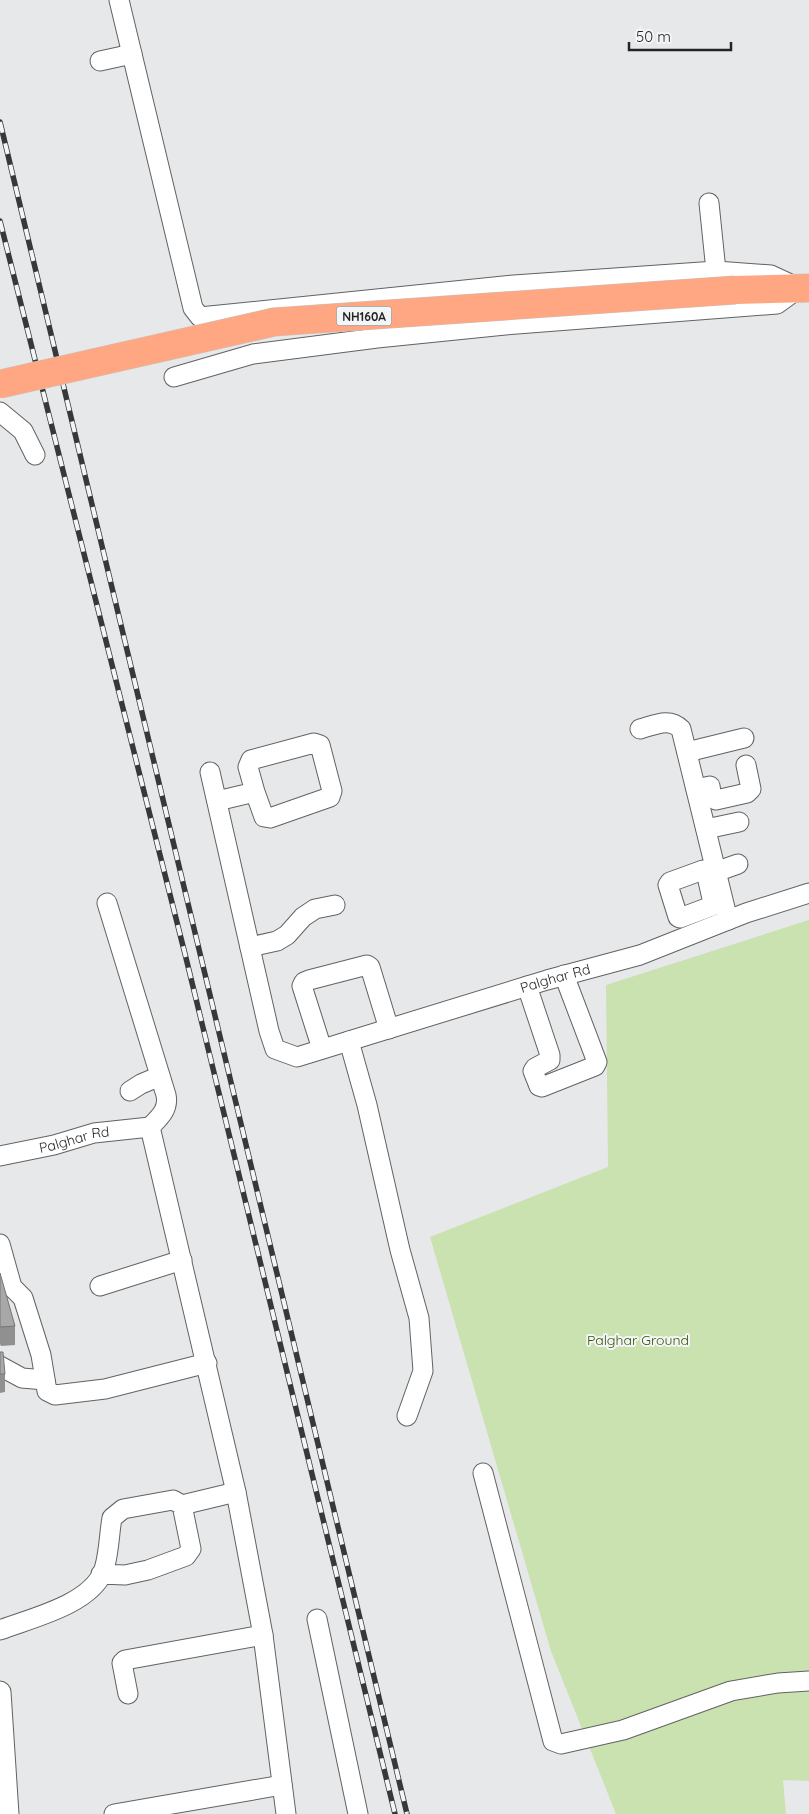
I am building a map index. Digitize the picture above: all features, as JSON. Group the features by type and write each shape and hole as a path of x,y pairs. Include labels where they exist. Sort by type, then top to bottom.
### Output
{"highway":[{"name":"NH160A","path":"0,384 274,322 735,290 804,288"}],"street":[{"path":"120,0 193,308 200,317 514,285 716,271 771,275 804,288"},
{"path":"100,61 132,54"},
{"path":"709,204 716,271"},
{"path":"174,377 253,354 377,338 505,325 777,304 804,288"},
{"path":"0,412 23,430 35,455"},
{"path":"640,729 668,721 676,724 681,729 687,752 712,798 716,800 747,793 751,789 746,765"},
{"path":"687,752 744,738"},
{"path":"314,742 320,746 332,791 330,797 270,818 264,817 255,792 248,767 251,760 314,742"},
{"path":"210,772 250,947 277,941 287,936 303,917 315,909 335,905"},
{"path":"704,782 706,829 711,873 728,920"},
{"path":"217,801 255,792"},
{"path":"706,829 739,822"},
{"path":"711,873 738,864"},
{"name":"Palghar Rd","path":"250,947 269,1031 275,1049 297,1057 527,986 640,954 728,920 809,893"},
{"path":"107,903 167,1102 164,1113 150,1127 236,1492 263,1635 286,1814"},
{"path":"322,1049 302,986 304,982 309,980 367,965 370,967 389,1029"},
{"path":"527,986 550,1054 550,1060 533,1071 539,1086 542,1087 595,1066 597,1062 564,975"},
{"path":"349,1041 367,1105 400,1250 419,1318 423,1371 407,1416"},
{"path":"130,1091 160,1076"},
{"name":"Palghar Rd","path":"0,1156 54,1145 94,1133 150,1127"},
{"path":"0,1244 12,1287 23,1298 41,1355 47,1391 55,1395 105,1389 207,1363"},
{"path":"100,1286 182,1260"},
{"path":"0,1366 22,1378 45,1380"},
{"path":"483,1473 553,1741 561,1744 623,1730 731,1691 778,1683 809,1681"},
{"path":"0,1630 64,1606 84,1594 98,1581 104,1570 112,1518 123,1508 173,1500 182,1505 236,1492"},
{"path":"101,1574 125,1575 148,1570 186,1556 191,1550 182,1505"},
{"path":"317,1619 358,1814"},
{"path":"128,1694 122,1663 125,1660 263,1635"},
{"path":"0,1691 2,1692 6,1810"},
{"path":"114,1814 282,1785"}],"green space":[{"name":"Palghar Ground","path":"809,920 809,1781 783,1780 786,1814 616,1814 551,1651 430,1237 608,1167 606,985"}],"building":[{"path":"0,1273 15,1326 0,1326"},
{"path":"0,1352 3,1352 5,1374 0,1374"}],"railway":[{"path":"0,122 407,1814"},
{"path":"0,221 186,958 395,1814"}]}
